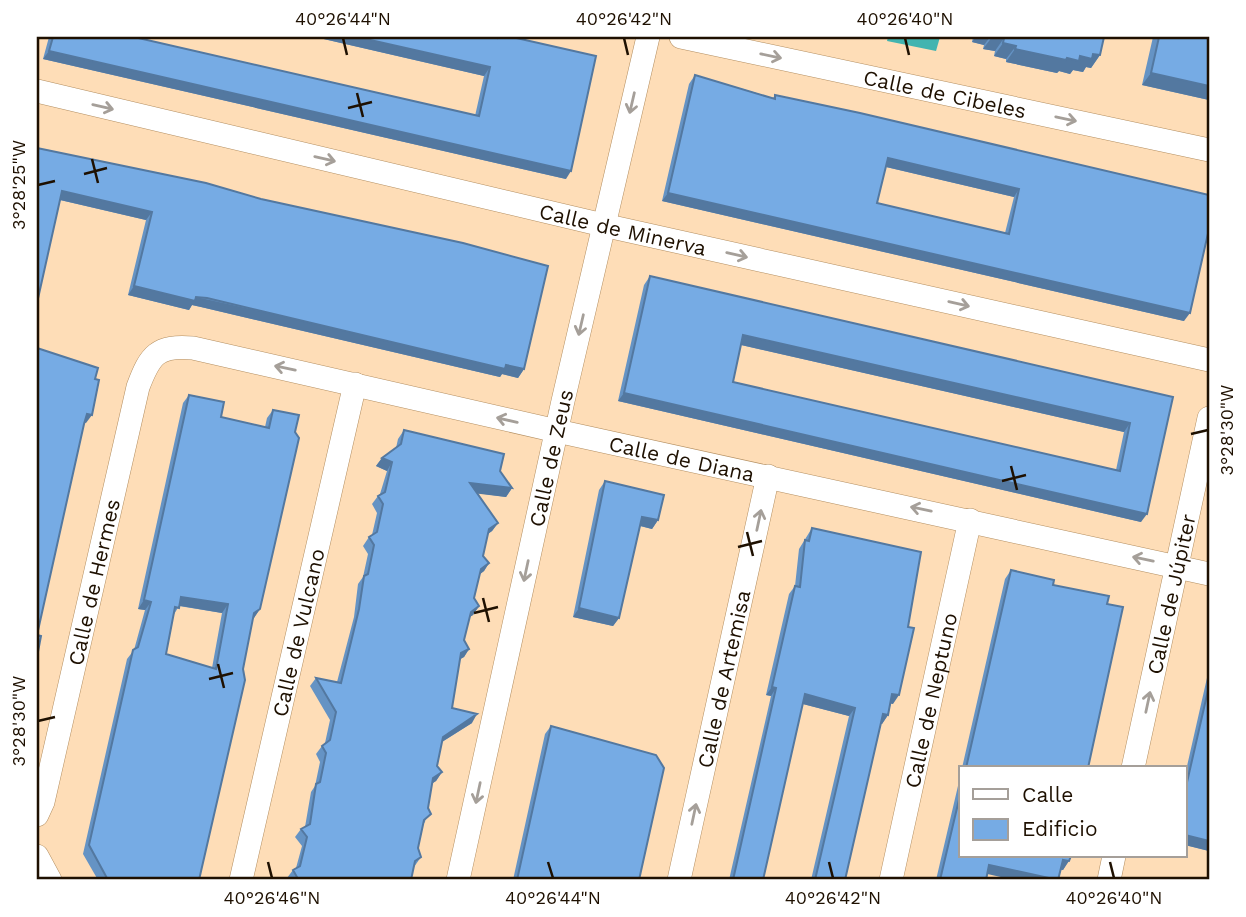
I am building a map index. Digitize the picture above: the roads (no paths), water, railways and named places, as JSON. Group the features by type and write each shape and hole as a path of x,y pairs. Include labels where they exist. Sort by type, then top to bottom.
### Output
{"street":[{"name":"Calle de Zeus","path":"458,880 603,225 648,37"},
{"name":"Calle de Cibeles","path":"681,37 1209,149"},
{"name":"Calle de Minerva","path":"37,91 603,225 1209,360"},
{"name":"Calle de Diana","path":"156,352 174,346 193,348 557,431 1209,573"},
{"name":"Calle de Hermes","path":"37,815 43,802 138,387 146,366 156,352"},
{"name":"Calle de Vulcano","path":"241,880 355,384"},
{"name":"Calle de Júpiter","path":"1133,766 1209,418"},
{"name":"Calle de Artemisa","path":"680,880 768,476"},
{"name":"Calle de Neptuno","path":"891,880 970,520"},
{"path":"37,856 50,880"},
{"path":"1109,880 1114,858"}],"water":[{"path":"888,37 940,37 936,51 887,41"}]}
